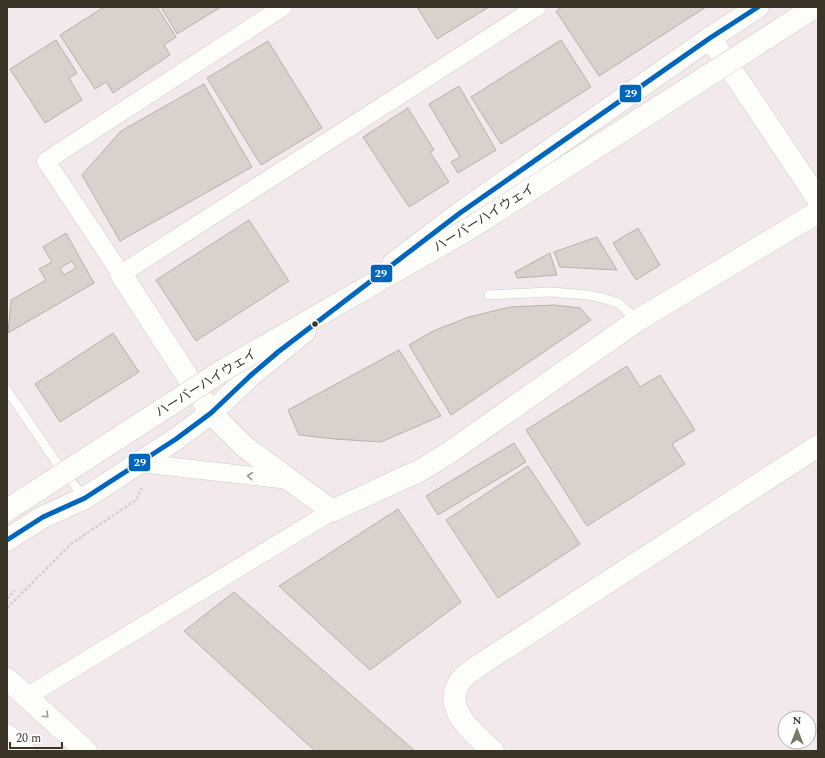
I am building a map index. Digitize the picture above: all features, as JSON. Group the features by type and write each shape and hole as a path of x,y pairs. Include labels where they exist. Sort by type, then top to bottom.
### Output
{"street":[{"path":"283,7 46,161 211,413 244,447 332,512"},
{"path":"121,274 537,7"},
{"path":"7,540 42,517 85,498 176,440 211,413 278,352 460,213 710,38 758,7"},
{"name":"ハーバーハイウェイ","path":"7,498 223,358 461,223 798,7"},
{"name":"ハーバーハイウェイ","path":"7,510 225,369 472,227 815,7"},
{"path":"710,38 818,199"},
{"path":"26,697 332,512 421,470 638,320 818,212"},
{"path":"493,751 459,716 455,706 455,690 462,678 481,664 818,446"},
{"path":"138,463 289,480"},
{"path":"7,679 86,751"},
{"path":"7,735 24,751"}],"lane":[{"path":"489,295 551,292 588,295 618,303 638,320"},
{"path":"7,390 61,469 85,498"}],"path":[{"path":"7,608 71,544 136,500 142,488"},
{"path":"7,598 15,590"}],"shaded area":[{"path":"7,7 818,7 818,751 7,751"}],"building":[{"path":"104,7 157,7 176,37 164,45 170,55 113,93 106,82 95,89 60,35"},
{"path":"161,7 221,7 177,34"},
{"path":"417,7 489,7 437,39"},
{"path":"562,7 706,7 599,76 556,11"},
{"path":"56,40 77,73 69,78 82,100 45,123 10,69"},
{"path":"561,40 591,87 501,144 471,97"},
{"path":"268,41 322,128 261,165 207,78"},
{"path":"204,84 252,167 120,241 82,175 121,131"},
{"path":"459,86 496,150 458,173 451,162 460,157 429,104"},
{"path":"408,108 434,150 430,152 449,182 409,207 363,137"},
{"path":"249,220 289,281 196,341 156,280"},
{"path":"638,228 660,265 636,280 613,243"},
{"path":"66,233 94,283 8,333 11,300 46,280 39,269 52,262 43,247","holes":["72,261 76,268 64,275 60,268"]},
{"path":"597,237 617,270 560,267 554,252"},
{"path":"550,253 557,275 517,278 515,272"},
{"path":"554,305 580,308 591,320 451,415 409,345 433,331 469,317 510,307"},
{"path":"113,333 139,372 60,422 35,384"},
{"path":"399,350 441,416 381,442 299,435 288,410"},
{"path":"627,366 640,387 660,375 695,430 672,444 685,464 587,526 526,430"},
{"path":"514,443 526,462 438,515 426,496"},
{"path":"528,466 580,544 498,598 446,520"},
{"path":"398,509 461,602 370,670 279,586"},
{"path":"234,592 415,751 315,751 184,631"}],"transit line":[{"name":"29","path":"7,540 43,517 85,498 176,439 211,413 278,352 460,213 710,38 758,7"}]}
